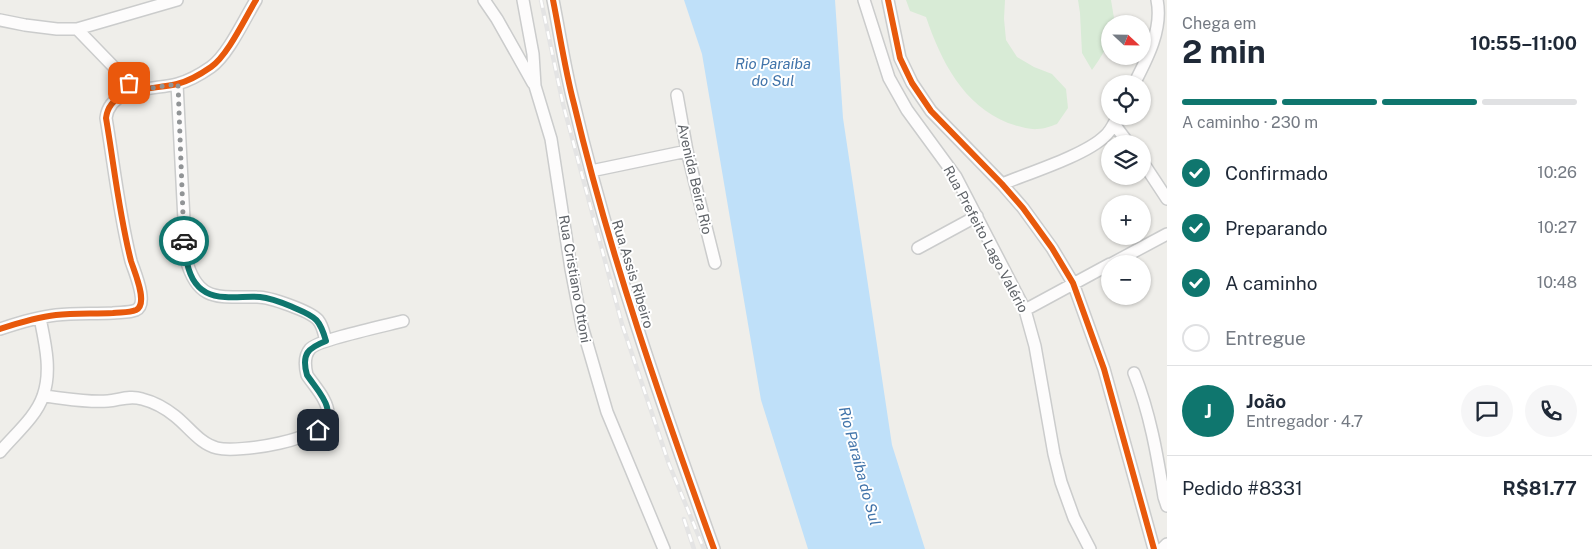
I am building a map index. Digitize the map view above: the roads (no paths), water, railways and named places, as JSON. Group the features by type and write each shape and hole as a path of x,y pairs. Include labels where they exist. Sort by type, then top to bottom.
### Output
{"street":[{"path":"0,20 25,26 57,29 76,28 177,0"},
{"path":"0,329 56,315 123,312 137,310 140,307 142,299 130,254 106,118 110,106 119,97 137,90 178,84 213,66 221,57 256,0"},
{"path":"484,0 536,86"},
{"name":"Rua Cristiano Ottoni","path":"524,0 536,86 551,139 570,269 582,326 608,412 664,549"},
{"name":"Rua Assis Ribeiro","path":"553,0 573,102 638,333 680,459 714,549"},
{"name":"Rua Prefeito Lago Valério","path":"864,0 889,78 907,110 956,177 1025,310 1035,346 1054,454 1061,482 1074,518 1090,549"},
{"path":"888,0 900,58 912,83 931,112 1023,208 1052,248 1073,283 1104,369 1154,549"},
{"path":"1138,75 1149,54 1155,35 1158,16 1157,0"},
{"path":"76,28 137,90"},
{"path":"178,84 186,259 189,273 194,283 206,293 214,296 270,299 308,314 318,320 323,328 326,341"},
{"name":"Avenida Beira Rio","path":"677,95 687,151 715,263"},
{"path":"1002,184 1095,145 1106,135 1113,125"},
{"path":"591,170 687,151"},
{"path":"1151,175 1167,199"},
{"path":"918,248 977,216"},
{"path":"1127,255 1167,234"},
{"path":"1025,310 1101,269"},
{"path":"0,452 33,414 43,396 47,365 40,318"},
{"path":"43,396 89,401 108,401 130,397 140,398 162,407 209,446 228,450 260,447 302,438 318,430 327,420 327,407 307,375 306,362 311,347 326,341 403,321"},
{"path":"1134,373 1144,399 1154,436 1167,506"},
{"path":"1162,549 1167,544"}],"water":[{"name":"Rio Paraíba do Sul","path":"684,0 835,0 843,118 892,445 925,549 808,549 761,400 702,54"}],"railway":[{"path":"541,0 563,104 622,324 669,464 704,549"},
{"path":"684,519 694,549"}]}
